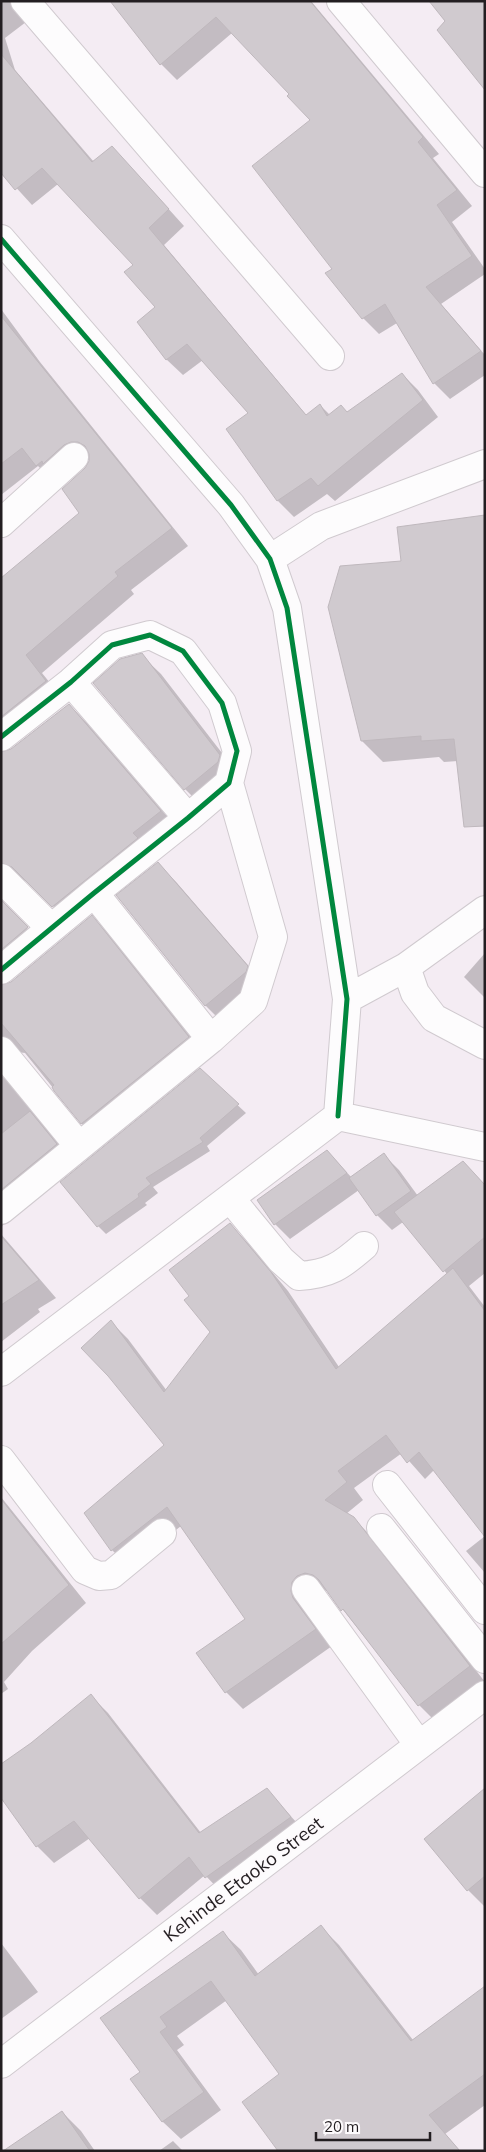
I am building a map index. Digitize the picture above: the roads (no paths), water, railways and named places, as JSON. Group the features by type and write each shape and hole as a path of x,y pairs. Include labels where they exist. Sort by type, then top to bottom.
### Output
{"street":[{"path":"25,1 330,356"},
{"path":"340,1 485,173"},
{"path":"1,239 231,505 270,559 287,608 347,999 338,1116 1,1372"},
{"path":"1,523 74,457"},
{"path":"270,559 321,526 485,464"},
{"path":"1,737 72,682 112,645 150,635 183,651 222,702 236,751 229,783 273,936 253,1001 211,1039 1,1210"},
{"path":"72,682 188,818"},
{"path":"1,970 229,783"},
{"path":"1,878 51,928"},
{"path":"94,893 211,1039"},
{"path":"347,999 406,967 485,910"},
{"path":"406,967 416,993 434,1018 485,1046"},
{"path":"1,1051 79,1146"},
{"path":"338,1116 485,1147"},
{"path":"230,1198 281,1260 299,1276 317,1275 342,1265 364,1246"},
{"path":"1,1460 85,1570 99,1576 110,1575 162,1533"},
{"path":"387,1485 485,1610"},
{"path":"381,1528 485,1659"},
{"path":"306,1589 419,1745"},
{"name":"Kehinde Etaoko Street","path":"1,2064 485,1695"}]}
